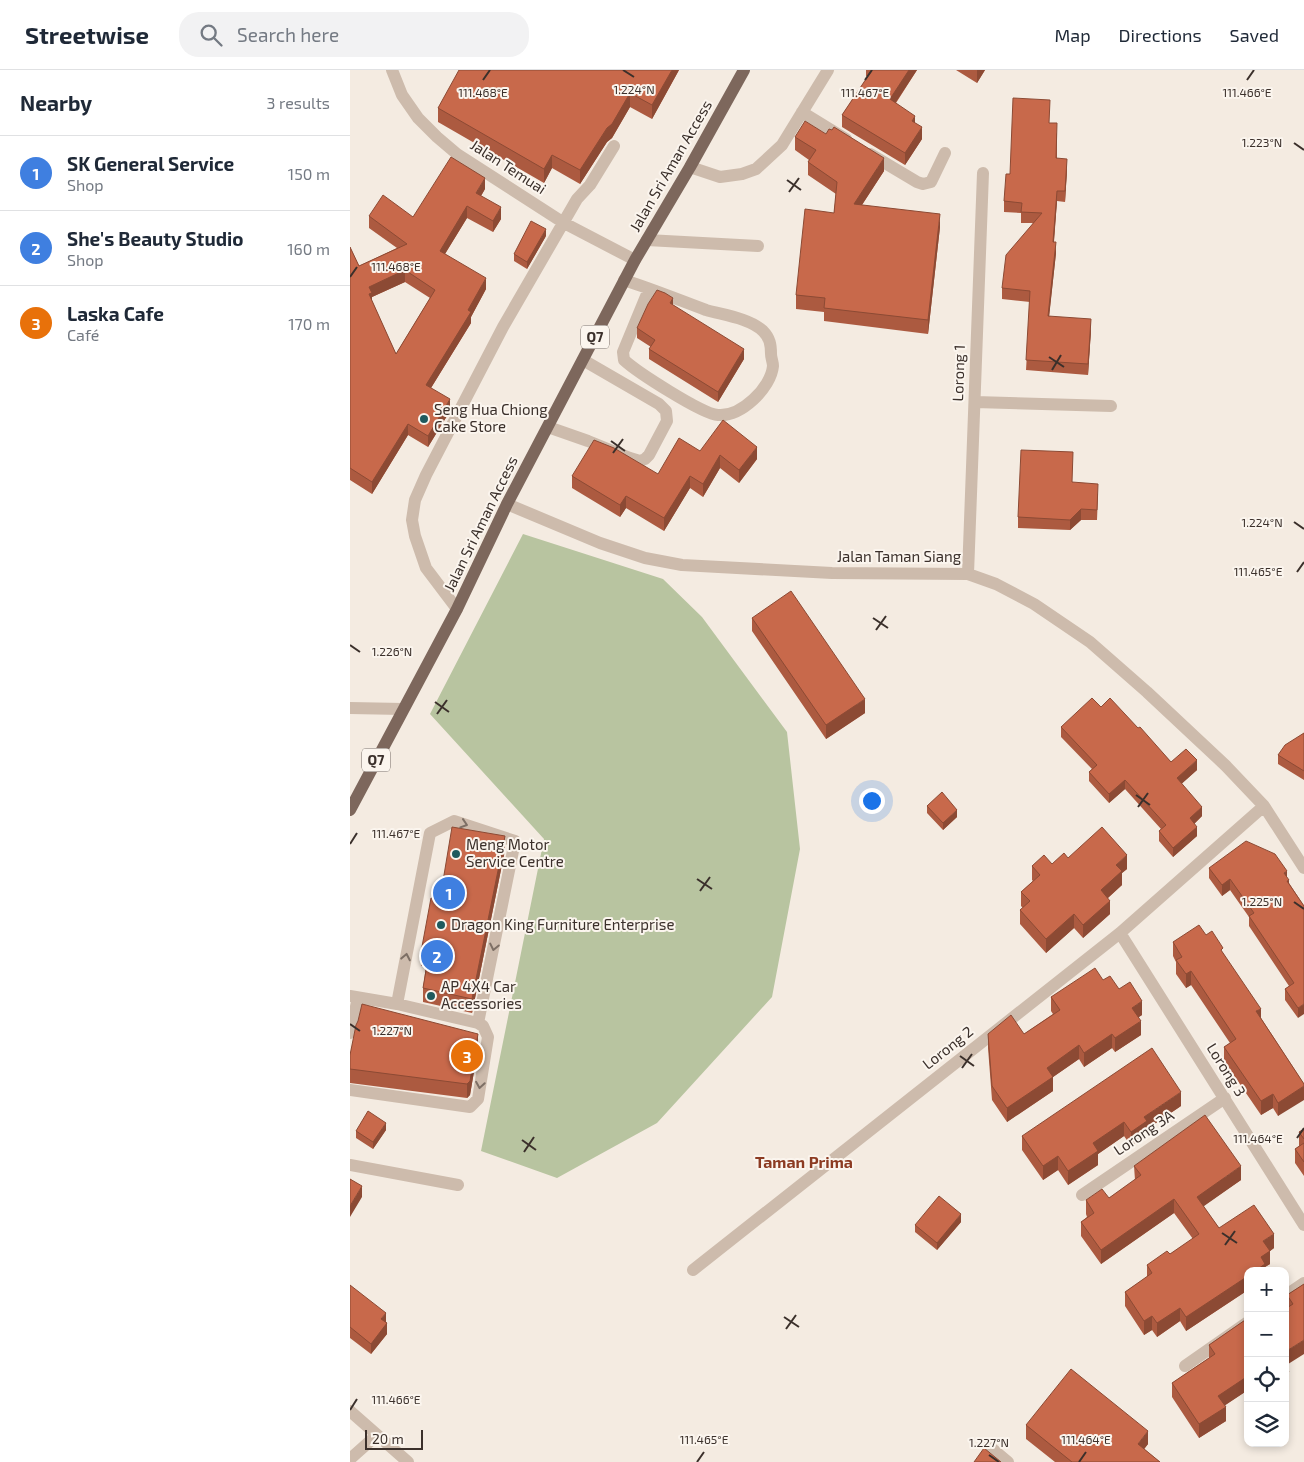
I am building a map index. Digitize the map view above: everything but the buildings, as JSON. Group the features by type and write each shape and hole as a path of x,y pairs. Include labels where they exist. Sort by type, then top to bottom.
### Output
{"main road":[{"name":"Jalan Sri Aman Access","path":"350,810 457,609 507,504 624,280 744,70"}],"street":[{"name":"Jalan Temuai","path":"392,70 402,95 418,118 457,154 564,222 635,260"},
{"path":"690,167 720,177 742,174 756,169 782,145 828,70"},
{"path":"802,112 923,184 931,182 945,153"},
{"path":"457,609 426,568 412,520 415,500 426,475 503,327 577,198 590,185 614,146"},
{"name":"Lorong 1","path":"968,574 983,173"},
{"path":"646,240 758,246"},
{"path":"624,280 708,310 742,319 762,330 770,341 773,366 769,378 758,396 745,407 729,415 717,415 691,404 624,360 623,352 649,289"},
{"path":"548,427 640,460 645,459 649,455 667,421 666,411 659,404 583,360"},
{"path":"975,402 1111,406"},
{"name":"Jalan Taman Siang","path":"507,504 600,543 645,558 682,565 832,573 968,574 996,584 1034,604 1090,642 1147,692 1219,759 1264,806 1304,868"},
{"path":"350,708 403,709"},
{"name":"Lorong 2","path":"694,1270 1120,933 1264,806"},
{"path":"397,1004 430,833 454,821 515,841 478,1023"},
{"name":"Lorong 3","path":"1120,933 1304,1225"},
{"path":"350,1034 354,997 397,1004 478,1023 483,1026 488,1037 478,1099 470,1107 350,1090"},
{"name":"Lorong 3A","path":"1082,1195 1224,1098"},
{"path":"350,1165 458,1185"},
{"path":"1289,1293 1304,1283"},
{"path":"1185,1366 1244,1325"},
{"path":"350,1411 408,1462"},
{"path":"350,1459 377,1436"},
{"path":"989,1446 1008,1462"}],"green space":[{"path":"523,534 663,579 702,617 787,732 800,849 772,997 657,1123 557,1178 481,1151 544,839 430,714"}],"place":[{"name":"Seng Hua Chiong Cake Store","path":"424,419"},
{"name":"Meng Motor Service Centre","path":"456,854"},
{"name":"SK General Service","path":"449,893"},
{"name":"Dragon King Furniture Enterprise","path":"441,925"},
{"name":"She's Beauty Studio","path":"437,956"},
{"name":"AP 4X4 Car Accessories","path":"431,996"},
{"name":"Laska Cafe","path":"467,1056"}],"district":[{"name":"Taman Prima","path":"804,1162"}]}
